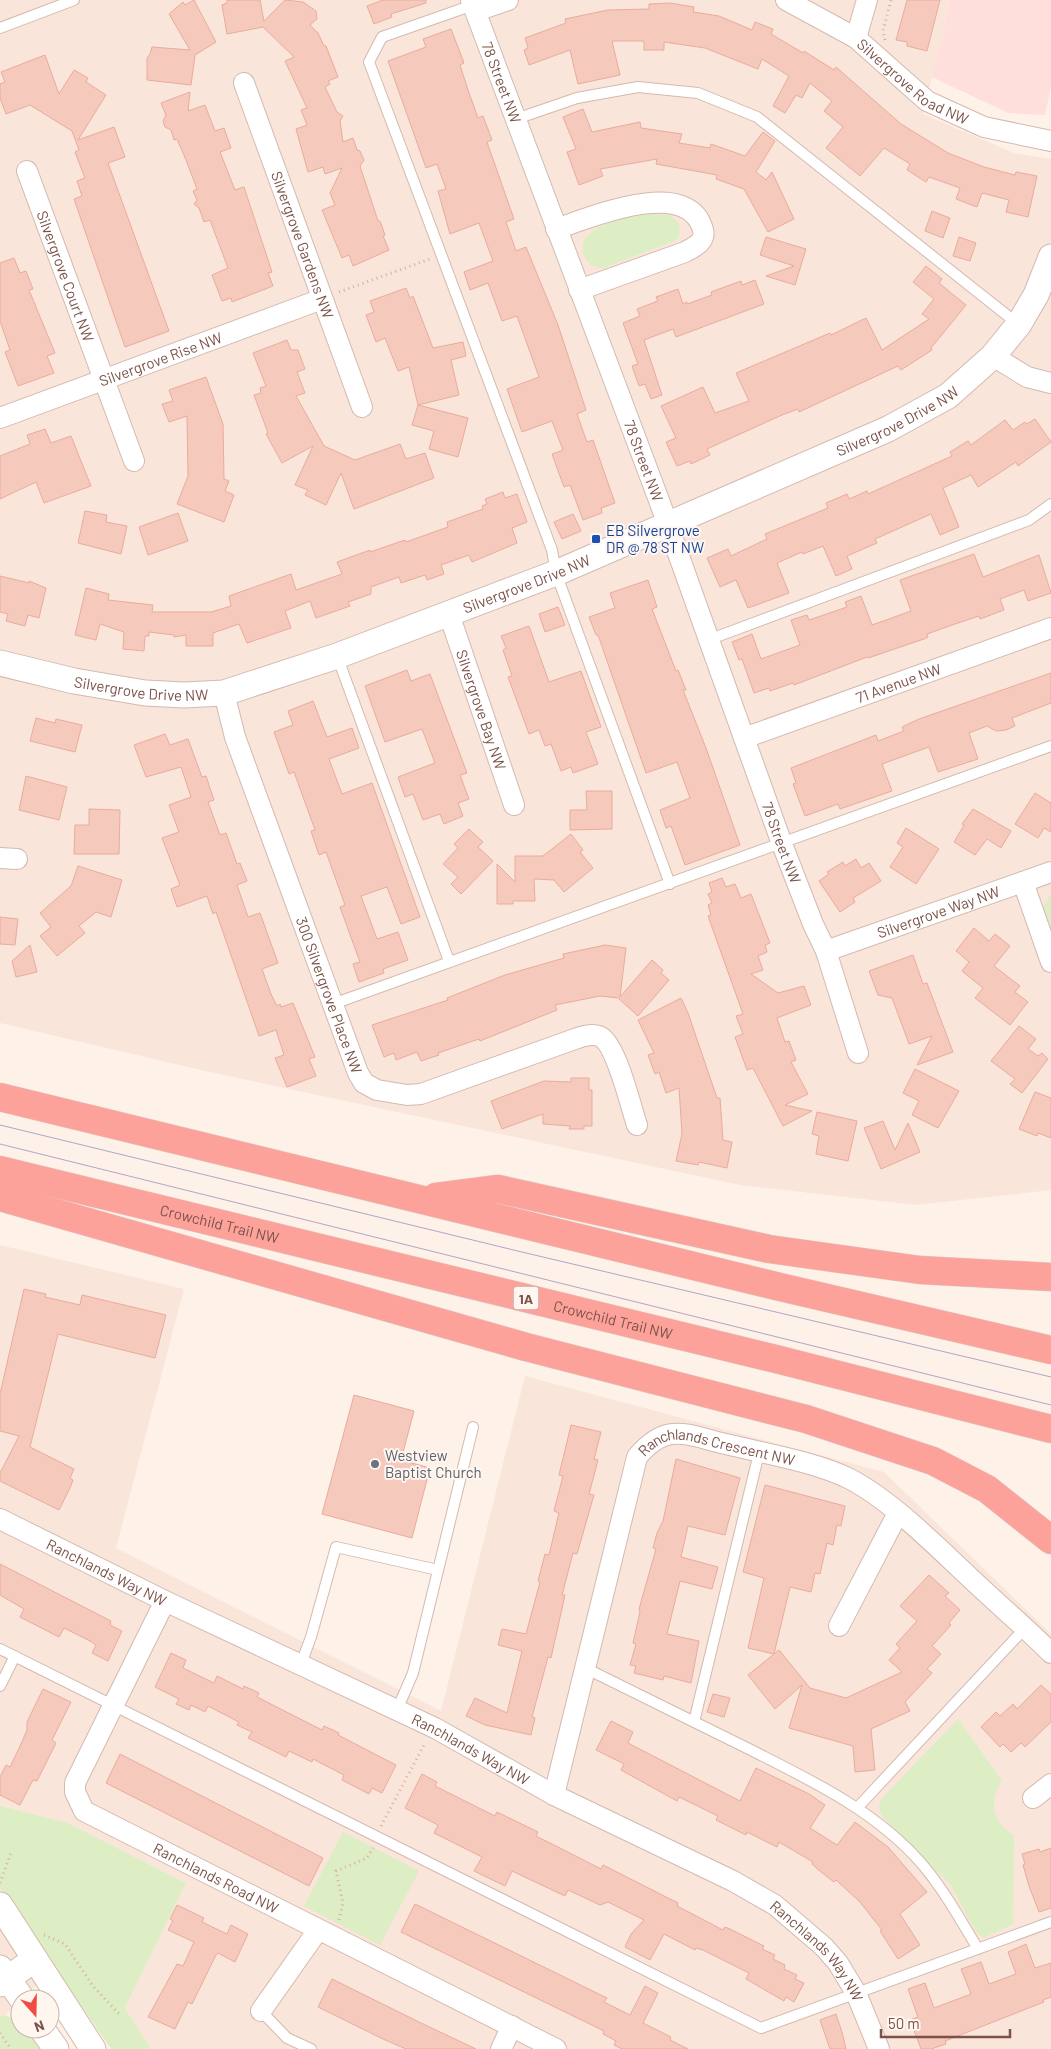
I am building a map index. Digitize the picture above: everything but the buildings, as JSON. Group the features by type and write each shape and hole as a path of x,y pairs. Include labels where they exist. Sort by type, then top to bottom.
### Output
{"highway":[{"path":"0,1097 1051,1350"},
{"name":"Crowchild Trail NW","path":"0,1170 776,1359 1051,1429"},
{"path":"420,1199 498,1189 769,1249 920,1270 1051,1277"},
{"path":"0,1197 526,1347 806,1418 934,1461 987,1489 1051,1540"}],"street":[{"path":"473,5 508,0"},
{"name":"Silvergrove Road NW","path":"786,0 856,38 927,101 984,127 1051,141"},
{"path":"856,38 867,0"},
{"name":"78 Street NW","path":"473,5 668,526 782,844 813,924 826,951 858,1053"},
{"name":"Silvergrove Gardens NW","path":"244,83 362,407"},
{"name":"Silvergrove Court NW","path":"27,171 134,461"},
{"path":"556,229 634,204 652,202 688,209 696,216 703,231 703,238 697,246 685,252 579,290"},
{"name":"Silvergrove Drive NW","path":"0,663 74,680 145,693 184,695 224,693 337,656 556,573 888,429 948,396 993,356 1019,324 1036,295 1051,257"},
{"name":"Silvergrove Rise NW","path":"0,418 322,299"},
{"path":"993,356 1027,377 1051,383"},
{"name":"Silvergrove Bay NW","path":"449,614 514,805"},
{"name":"71 Avenue NW","path":"744,738 1051,628"},
{"name":"300 Silvergrove Place NW","path":"224,693 235,737 358,1074 364,1083 377,1090 407,1095 421,1094 572,1040 587,1036 598,1036 606,1041 613,1054 637,1126"},
{"name":"Silvergrove Way NW","path":"826,951 1051,872"},
{"path":"1023,882 1051,962"},
{"name":"Ranchlands Crescent NW","path":"554,1796 637,1457 647,1445 659,1436 674,1433 822,1468 850,1480 898,1513 1051,1653"},
{"path":"839,1626 898,1513"},
{"name":"Ranchlands Way NW","path":"0,1519 166,1601 435,1728 554,1796 733,1881 775,1906 824,1947 838,1963 856,1993 879,2049"},
{"name":"Ranchlands Road NW","path":"166,1601 75,1783 75,1792 84,1812 556,2049"},
{"path":"1033,1798 1051,1784"},
{"path":"0,1905 94,2049"},
{"path":"261,2011 318,1930"},
{"path":"13,1989 3,1977 35,1959"},
{"path":"501,2049 512,2026"}],"lane":[{"path":"0,28 74,0"},
{"path":"473,5 382,38 369,62 552,550 556,573 670,884"},
{"path":"516,119 577,98 638,87 698,93 707,96 757,117 999,311 1019,324"},
{"path":"708,640 1029,520 1051,504"},
{"path":"337,656 449,960"},
{"path":"333,1004 449,960 670,884 1051,746"},
{"path":"397,1710 413,1673 473,1427"},
{"path":"694,1722 759,1453"},
{"path":"301,1664 311,1638 336,1547 438,1570"},
{"path":"858,1807 1025,1628"},
{"path":"0,1649 761,2028 1051,1922"},
{"path":"0,1686 14,1656"},
{"path":"586,1668 815,1783 858,1807 883,1827 920,1862 945,1893 978,1949"},
{"path":"261,2011 288,2038 311,2049"}],"path":[{"path":"890,46 884,39 883,31 891,0"},
{"path":"322,299 442,255"},
{"path":"0,1883 12,1850"},
{"path":"40,1933 65,1944 93,1986 121,2016"},
{"path":"0,2033 11,2049"}],"shaded area":[{"path":"0,0 951,0 923,114 1014,153 1051,159 1051,1190 916,1205 740,1185 205,1071 0,1023"},
{"path":"951,0 1051,0 1051,87 1045,115 1008,113 932,77"},
{"path":"0,1245 184,1289 116,1548 441,1711 525,1376 884,1472 1051,1634 1051,2049 151,2049 125,2008 186,1883 68,1823 0,1806"},
{"path":"0,1888 56,1967 33,1989 10,1989 10,2010 5,2015 0,2016"}],"green space":[{"path":"656,214 670,215 679,223 680,233 677,240 603,268 589,263 584,256 583,245 587,236 596,229 621,219"},
{"path":"1051,893 1051,933 1042,909"},
{"path":"958,1719 1002,1781 995,1797 995,1811 1002,1825 1014,1836 1013,1924 984,1938 976,1932 950,1884 882,1816 879,1806 882,1798"},
{"path":"0,1806 68,1823 186,1883 125,2008 151,2049 111,2049 0,1888"},
{"path":"343,1832 419,1871 380,1945 304,1906"},
{"path":"5,2015 10,2017 10,2039 35,2039 41,2049 0,2049 0,2016"}],"tram line":[{"path":"0,1125 526,1253 1051,1377"},
{"path":"0,1144 1051,1405"}],"place":[{"name":"EB Silvergrove DR @ 78 ST NW","path":"596,539"},
{"name":"Westview Baptist Church","path":"375,1464"}]}
